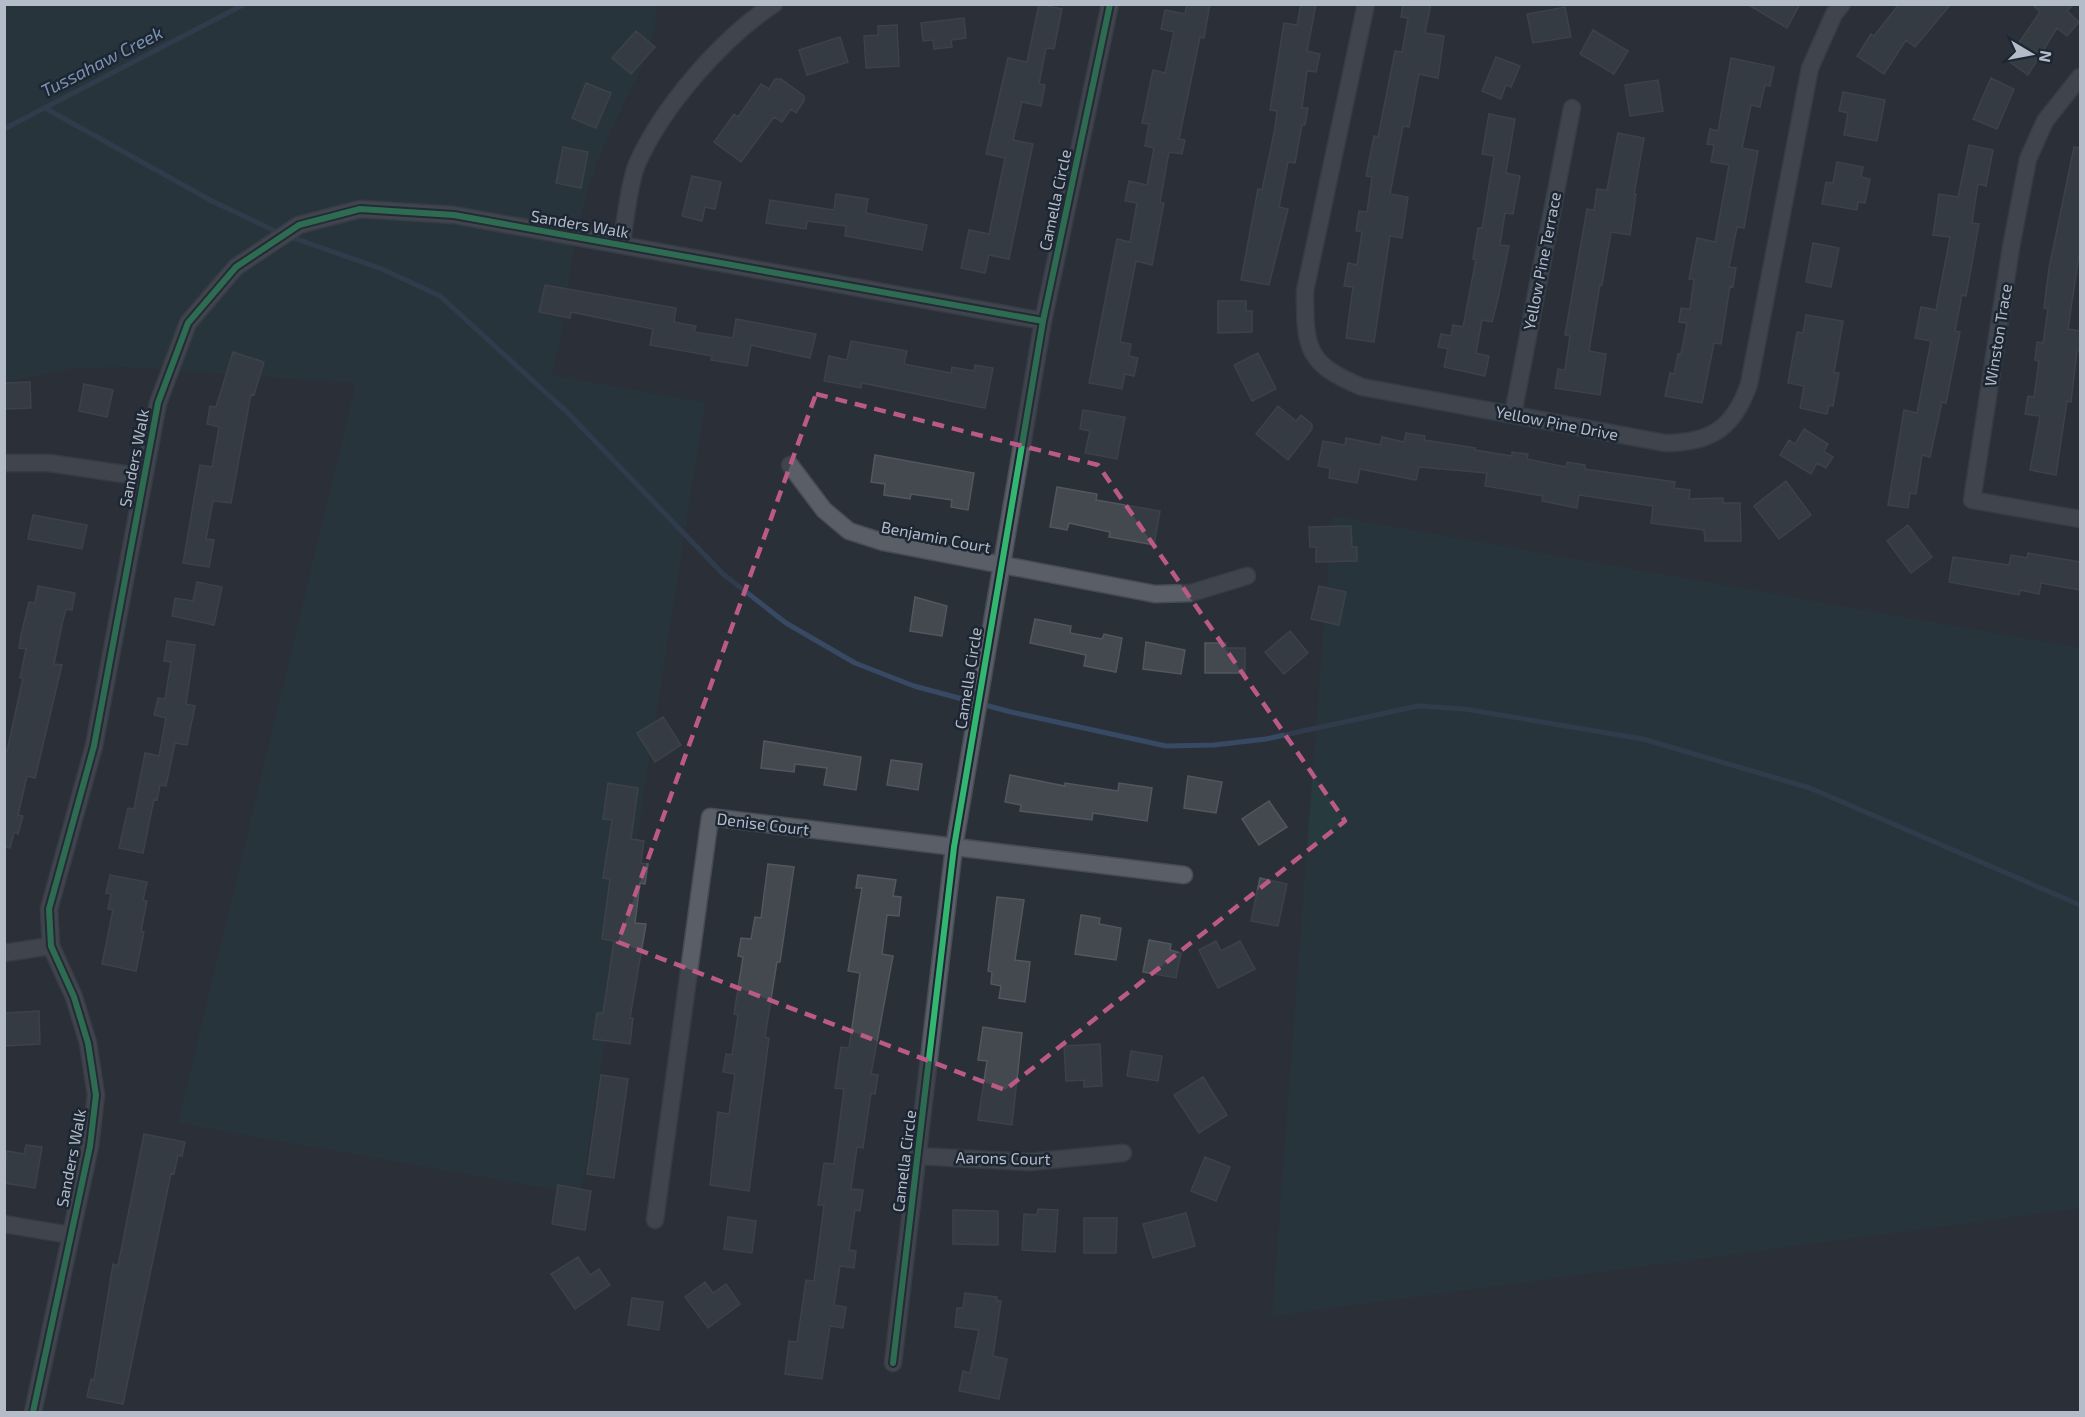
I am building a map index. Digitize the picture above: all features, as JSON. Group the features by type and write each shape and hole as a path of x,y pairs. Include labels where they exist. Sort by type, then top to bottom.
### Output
{"street":[{"path":"621,245 637,165 661,123 690,82 727,43 774,4"},
{"name":"Camella Circle","path":"893,1363 954,847 1000,563 1043,321 1110,4"},
{"name":"Yellow Pine Drive","path":"1366,4 1305,291 1305,333 1315,357 1332,375 1362,387 1665,443 1690,443 1712,436 1730,421 1741,406 1749,384 1810,68 1834,14 1842,4"},
{"name":"Winston Trace","path":"2080,76 2045,121 2028,159 1972,500 2080,519"},
{"name":"Yellow Pine Terrace","path":"1513,414 1572,108"},
{"name":"Sanders Walk","path":"33,1413 90,1146 96,1095 88,1043 74,997 51,946 50,909 94,746 158,403 188,323 236,267 299,225 360,209 442,214 1043,321"},
{"path":"4,463 49,463 144,477"},
{"name":"Benjamin Court","path":"790,465 824,510 849,531 883,542 1155,594 1191,592 1247,576"},
{"name":"Denise Court","path":"655,1220 710,817 1184,875"},
{"path":"4,953 51,946"},
{"name":"Aarons Court","path":"918,1156 1029,1162 1123,1153"},
{"path":"4,1224 70,1235"}],"highlighted area":[{"path":"816,394 1098,465 1345,821 1005,1090 618,942"}],"green space":[{"path":"5,5 656,5 650,47 604,146 590,183 575,239 559,346 551,375 705,403 581,1194 178,1123 356,383 126,367 75,368 5,382"},
{"path":"1332,516 2080,648 2080,1208 1272,1316"}],"building":[{"path":"1039,4 1062,9 1054,49 1046,48 1039,84 1045,85 1041,106 1022,102 1013,140 1033,144 1009,259 989,255 985,273 961,268 969,230 989,234 1005,158 986,154 1008,58 1027,62"},
{"path":"1187,4 1210,4 1204,38 1200,37 1179,139 1185,140 1182,154 1169,152 1160,202 1164,203 1152,265 1136,261 1120,342 1131,344 1129,356 1138,358 1134,376 1125,374 1122,389 1089,383 1117,239 1130,242 1137,203 1125,201 1129,181 1147,185 1154,148 1145,146 1149,124 1142,123 1153,70 1165,73 1174,32 1161,29 1165,10 1185,14"},
{"path":"1301,4 1316,4 1307,51 1320,54 1316,72 1307,71 1302,108 1308,108 1305,125 1302,125 1295,163 1288,162 1279,207 1288,209 1269,285 1241,280 1258,189 1262,190 1275,128 1277,111 1270,110 1284,23 1297,25"},
{"path":"1403,4 1431,4 1425,33 1444,36 1438,78 1419,74 1409,127 1403,126 1390,194 1408,197 1402,238 1390,236 1374,342 1346,338 1353,287 1344,286 1348,263 1357,265 1362,232 1356,231 1359,211 1367,212 1372,177 1366,176 1374,136 1378,137 1395,51 1402,52 1408,18 1401,17"},
{"path":"1747,4 1800,4 1787,28"},
{"path":"1899,4 1951,4 1915,47 1906,40 1884,74 1857,56 1871,34 1874,36"},
{"path":"2032,4 2074,4 2067,11 2079,22 2067,36 2057,28 2028,75 2007,60 2040,12"},
{"path":"1565,7 1571,37 1533,43 1527,14"},
{"path":"964,18 966,38 951,40 952,47 934,49 933,40 923,41 921,23"},
{"path":"897,25 899,66 866,68 864,36 878,35 878,26"},
{"path":"1593,30 1628,51 1614,74 1580,54"},
{"path":"636,31 655,47 631,74 612,58"},
{"path":"840,37 848,62 807,75 799,50"},
{"path":"1496,57 1520,66 1511,87 1506,85 1501,99 1482,91"},
{"path":"1731,58 1774,67 1770,86 1765,85 1760,107 1751,105 1742,148 1758,151 1744,228 1737,227 1729,267 1736,268 1733,287 1730,286 1721,344 1714,343 1702,403 1665,396 1670,373 1674,374 1678,354 1681,354 1687,323 1679,322 1681,308 1690,309 1694,279 1689,279 1697,238 1715,242 1729,165 1711,162 1714,145 1707,144 1710,129 1718,131"},
{"path":"1991,78 2014,89 1997,129 1973,119"},
{"path":"775,79 781,79 804,96 804,101 796,113 791,109 782,122 774,117 741,162 714,142 734,114 738,117 761,84 769,89"},
{"path":"1658,80 1663,111 1630,116 1625,85"},
{"path":"586,83 611,93 596,128 572,118"},
{"path":"1843,92 1885,100 1877,141 1844,135 1848,113 1839,111"},
{"path":"1489,114 1515,119 1506,173 1520,176 1513,214 1505,213 1500,245 1509,246 1498,299 1492,322 1482,320 1476,353 1489,356 1485,376 1444,367 1448,349 1438,347 1441,334 1451,336 1453,325 1463,327 1476,259 1473,259 1478,228 1482,228 1494,156 1482,154"},
{"path":"1618,133 1644,138 1634,194 1636,194 1630,235 1611,232 1602,285 1600,285 1589,351 1606,354 1600,395 1555,388 1558,369 1565,370 1570,336 1565,335 1587,209 1594,210 1597,189 1607,190"},
{"path":"1969,145 1993,150 1986,186 1978,184 1972,223 1979,224 1966,296 1962,295 1955,331 1960,332 1946,403 1942,402 1930,457 1922,455 1916,494 1910,493 1908,508 1888,505 1904,410 1917,413 1931,341 1915,338 1921,307 1936,310 1950,237 1933,235 1939,194 1958,197"},
{"path":"563,147 588,152 581,188 556,183"},
{"path":"2074,147 2080,148 2080,248 2068,329 2080,331 2080,351 2077,351 2071,402 2067,401 2056,475 2030,470 2040,416 2025,414 2028,396 2034,397 2039,361 2035,360 2037,342 2043,343 2048,309 2044,308 2049,268"},
{"path":"1837,162 1863,167 1861,177 1870,179 1865,203 1858,202 1857,210 1822,204 1826,182 1833,183"},
{"path":"692,176 721,182 715,209 705,207 702,221 682,216"},
{"path":"836,194 868,199 866,213 927,225 922,250 845,236 846,226 807,221 806,229 766,223 770,200 834,210"},
{"path":"1813,243 1839,248 1831,287 1806,282"},
{"path":"545,285 676,308 674,322 696,326 694,332 733,338 736,319 816,334 810,358 751,345 747,366 711,360 712,356 650,345 653,329 571,312 570,318 539,312"},
{"path":"1218,301 1246,301 1246,311 1252,311 1252,332 1218,333"},
{"path":"1806,315 1843,321 1834,373 1839,373 1833,406 1829,405 1827,414 1800,408 1804,386 1788,383 1797,332 1803,333"},
{"path":"851,341 907,351 904,364 951,373 952,367 974,371 975,365 993,368 985,408 862,383 861,388 824,381 829,356 847,360"},
{"path":"233,352 264,362 254,395 251,394 231,503 213,501 206,539 214,540 209,567 183,563 200,465 212,467 219,427 207,424 210,406 216,407"},
{"path":"1258,353 1276,389 1252,401 1234,365"},
{"path":"30,382 31,408 4,409 4,383"},
{"path":"84,384 113,390 107,417 79,411"},
{"path":"1278,406 1296,421 1301,415 1312,424 1312,429 1288,460 1256,434"},
{"path":"1083,410 1125,417 1117,459 1085,453 1090,431 1080,429"},
{"path":"1804,429 1828,444 1824,451 1833,457 1826,468 1817,463 1811,474 1780,455 1789,440 1795,444"},
{"path":"1406,433 1425,436 1424,440 1475,448 1475,450 1512,456 1512,452 1528,454 1527,459 1566,467 1567,462 1585,465 1585,469 1675,482 1674,488 1690,490 1689,499 1723,498 1723,503 1740,503 1741,541 1705,541 1704,530 1651,523 1653,506 1579,495 1577,508 1542,501 1543,496 1485,486 1487,473 1419,467 1416,480 1360,469 1357,483 1329,478 1330,468 1318,466 1323,441 1345,445 1346,438 1380,445 1382,437 1404,442"},
{"path":"875,455 974,473 968,510 951,507 952,500 911,494 910,499 884,495 885,484 871,482"},
{"path":"1786,481 1811,515 1779,539 1754,506"},
{"path":"1057,487 1097,494 1096,500 1160,511 1154,545 1109,537 1110,532 1069,523 1067,530 1050,527"},
{"path":"33,515 87,525 82,549 28,539"},
{"path":"1908,525 1932,557 1911,573 1887,541"},
{"path":"1351,526 1352,547 1357,547 1357,561 1316,562 1316,547 1310,547 1309,527"},
{"path":"2028,553 2080,562 2080,590 2041,583 2039,594 2020,590 2019,595 1949,582 1953,557 2009,565 2011,555 2027,558"},
{"path":"197,582 222,587 214,625 172,616 175,598 193,601"},
{"path":"38,586 75,593 72,610 66,609 62,624 54,664 62,665 35,778 27,776 18,815 23,816 18,834 14,832 10,848 4,847 4,750 7,751 23,678 20,678 26,649 19,648 21,635 29,602 35,603"},
{"path":"1319,586 1346,592 1339,625 1311,619"},
{"path":"915,597 947,606 942,636 910,631"},
{"path":"1035,619 1071,626 1070,633 1102,639 1104,634 1122,638 1116,672 1084,666 1086,655 1030,643"},
{"path":"1290,631 1308,653 1284,674 1265,652"},
{"path":"167,641 195,645 186,704 195,706 187,745 175,743 166,786 160,785 157,800 154,799 143,853 119,848 128,808 134,809 145,753 159,756 166,718 154,715 158,698 165,699 171,662 164,661"},
{"path":"1146,642 1185,650 1181,674 1143,669"},
{"path":"1205,643 1226,643 1226,648 1245,648 1245,673 1205,673"},
{"path":"663,717 681,745 655,762 637,733"},
{"path":"764,741 861,757 856,790 824,785 827,768 795,764 794,772 761,768"},
{"path":"891,760 922,764 918,790 887,785"},
{"path":"1010,775 1065,786 1065,783 1118,791 1119,783 1152,788 1147,821 1093,813 1092,820 1020,811 1021,805 1005,802"},
{"path":"1188,776 1222,782 1216,813 1184,808"},
{"path":"608,783 638,788 631,839 644,841 641,863 648,864 645,884 640,883 635,923 646,924 630,1018 633,1018 630,1044 593,1039 597,1013 603,1013 614,941 602,939 610,879 603,878 612,820 603,819"},
{"path":"1269,801 1287,827 1259,845 1242,819"},
{"path":"768,864 794,867 780,962 777,962 765,1037 769,1038 749,1191 710,1185 718,1112 729,1114 735,1074 723,1072 726,1054 732,1055 738,1015 734,1014 743,957 738,956 741,938 751,939 755,917 761,918"},
{"path":"110,875 147,882 143,900 147,901 141,931 144,932 136,971 102,964 113,910 108,909 111,894 106,893"},
{"path":"858,875 896,880 893,896 901,897 899,916 887,915 882,954 893,956 871,1074 878,1075 875,1094 871,1093 863,1148 857,1147 851,1189 863,1190 860,1211 855,1210 849,1250 856,1251 854,1268 840,1266 834,1305 846,1307 843,1328 830,1326 822,1379 785,1374 789,1341 797,1342 806,1280 814,1281 824,1205 818,1205 824,1163 834,1164 844,1089 835,1088 841,1047 849,1048 860,973 848,971 862,888 856,888"},
{"path":"1260,878 1287,884 1278,926 1251,921"},
{"path":"997,897 1024,900 1015,960 1030,962 1025,1002 999,998 1001,986 991,984 992,972 988,971"},
{"path":"1081,915 1100,918 1099,924 1121,928 1116,960 1075,954"},
{"path":"1149,940 1171,944 1170,950 1181,953 1176,978 1143,972"},
{"path":"1216,941 1221,951 1240,941 1255,969 1218,988 1199,950"},
{"path":"39,1011 40,1044 4,1046 4,1013"},
{"path":"983,1027 1022,1033 1012,1125 978,1120 987,1061 978,1060"},
{"path":"1100,1044 1102,1086 1084,1087 1084,1080 1066,1081 1064,1046"},
{"path":"1131,1051 1162,1056 1158,1081 1127,1076"},
{"path":"601,1075 628,1079 614,1178 587,1174"},
{"path":"1203,1077 1227,1115 1199,1133 1174,1095"},
{"path":"144,1134 185,1142 182,1156 178,1155 174,1174 171,1173 123,1404 87,1397 91,1379 94,1380 113,1264 118,1266"},
{"path":"26,1145 42,1147 35,1188 4,1183 7,1151 24,1154"},
{"path":"1205,1157 1230,1167 1216,1201 1191,1191"},
{"path":"558,1185 591,1191 585,1230 552,1224"},
{"path":"1038,1209 1058,1210 1055,1252 1022,1250 1024,1214 1037,1215"},
{"path":"953,1210 998,1211 998,1245 953,1244"},
{"path":"1186,1213 1195,1246 1153,1258 1143,1224"},
{"path":"728,1217 756,1221 752,1253 724,1249"},
{"path":"1084,1218 1117,1218 1116,1253 1084,1253"},
{"path":"578,1257 590,1275 599,1269 610,1285 575,1309 551,1274"},
{"path":"705,1282 713,1293 726,1284 740,1304 708,1328 685,1297"},
{"path":"965,1293 997,1297 997,1301 1001,1301 993,1356 1007,1359 999,1399 959,1391 963,1371 970,1373 979,1330 955,1327 957,1308 963,1308"},
{"path":"632,1298 663,1302 659,1330 628,1325"}],"waterway":[{"name":"Tussahaw Creek","path":"4,129 245,4"},
{"path":"45,108 210,200 279,233"},
{"path":"288,236 382,269 440,296 566,411 723,574 786,623 855,663 914,686 1011,712 1166,746 1214,745 1266,739 1418,706 1465,709 1643,739 1810,788 2080,905"}],"cycle path":[{"path":"893,1363 954,847 1043,321 1110,4"},
{"path":"33,1412 90,1146 96,1095 88,1043 74,997 51,946 49,909 94,746 158,403 188,323 236,267 299,225 360,209 454,215 1043,321"}]}
